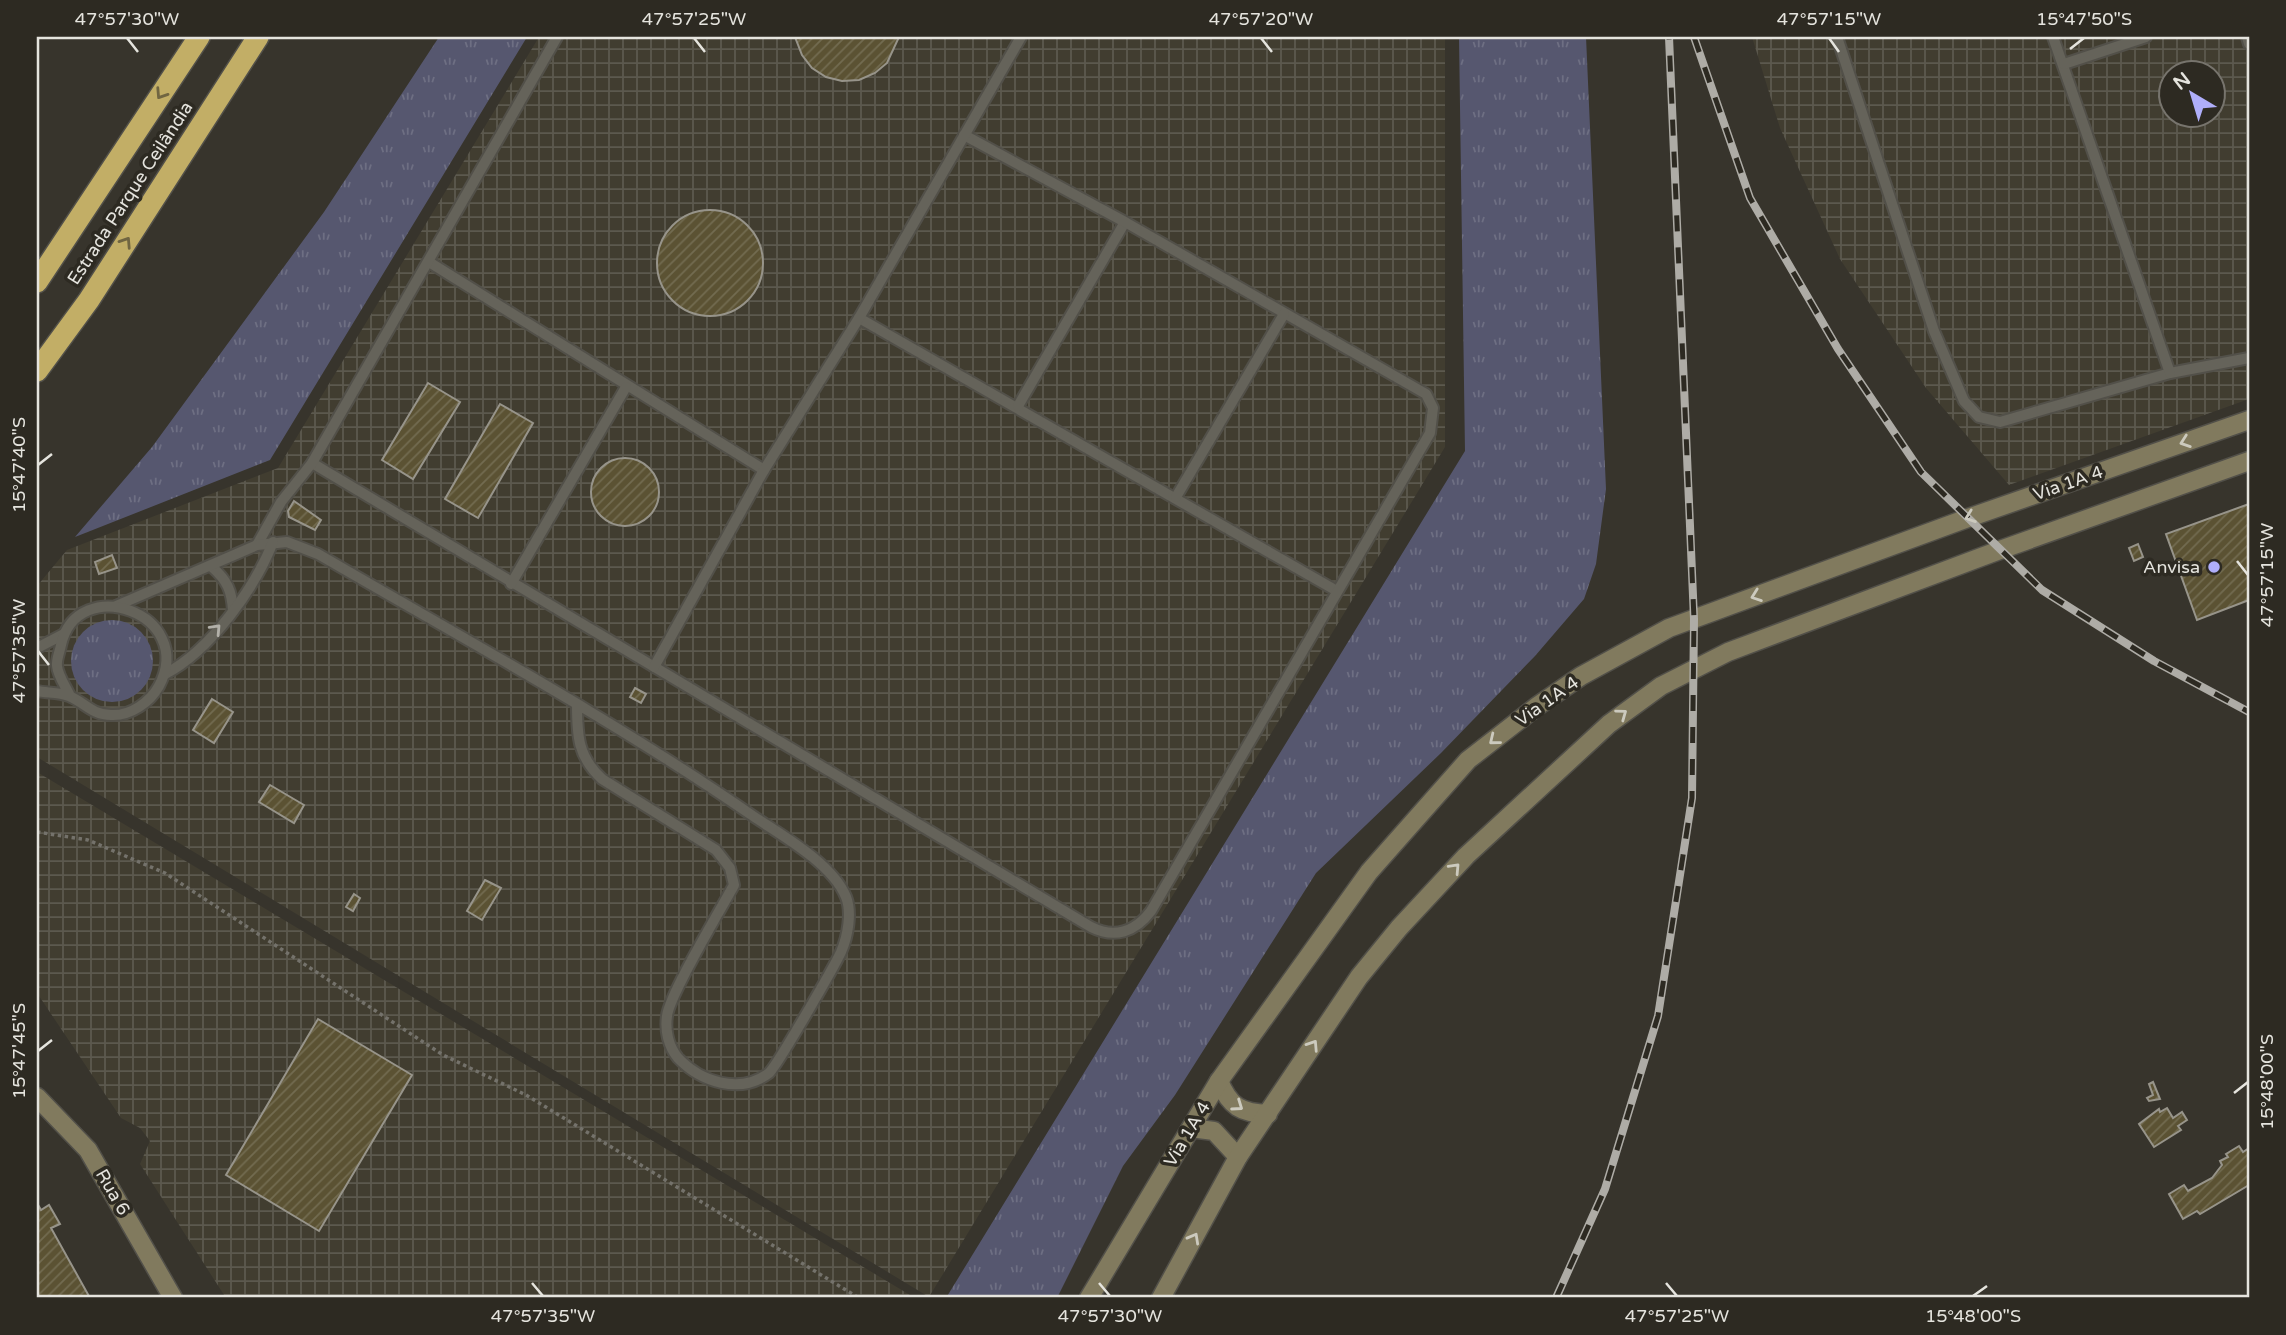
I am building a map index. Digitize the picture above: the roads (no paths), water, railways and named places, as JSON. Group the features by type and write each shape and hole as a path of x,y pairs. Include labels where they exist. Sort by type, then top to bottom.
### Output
{"highway":[{"name":"Estrada Parque Ceilândia","path":"37,282 199,37"},
{"name":"Estrada Parque Ceilândia","path":"37,371 89,300 258,37"},
{"path":"37,386 89,300"}],"main road":[{"name":"Via 1A 4","path":"1089,1298 1219,1081 1369,872 1468,760 1536,706 1581,676 1669,628 1968,518 2249,420"},
{"path":"1161,1298 1238,1157 1359,977 1399,928 1466,856 1609,724 1661,686 1728,652 2000,550 2249,461"},
{"path":"1219,1081 1225,1096 1238,1110 1268,1114"},
{"name":"Rua 6","path":"37,1097 88,1150 173,1298"},
{"path":"1191,1128 1214,1131 1238,1157"}],"lane":[{"path":"257,545 281,502 312,463 557,37"},
{"path":"654,667 764,470 859,318 1021,37"},
{"path":"1837,37 1934,331 1964,401 1979,417 2000,422 2170,373 2249,358"},
{"path":"2053,37 2170,373"},
{"path":"2064,64 2146,37"},
{"path":"2247,37 2249,44"},
{"path":"312,463 511,584 1091,927 1110,934 1120,934 1133,929 1151,911 1430,433 1433,408 1426,394 1125,222 964,135"},
{"path":"1018,406 1125,222"},
{"path":"429,262 626,387 764,470"},
{"path":"1176,497 1284,314"},
{"path":"859,318 1018,406 1337,591"},
{"path":"511,584 626,387"},
{"path":"165,674 180,666 233,611 254,582 274,542"},
{"path":"37,648 64,634 77,618 96,608 116,606 212,567 257,545 287,542 318,554 577,705 679,765 811,856 836,881 846,897 849,921 841,951 771,1071 750,1083 733,1085 691,1071 675,1054 667,1037 667,1012 734,886 730,868 716,850 602,779 589,768 577,740 577,705"},
{"path":"212,567 225,578 232,594 233,611"},
{"path":"64,634 57,666 70,696 89,711 112,716 135,710 154,695 165,674 166,650 157,628 139,612 116,606"},
{"path":"37,691 70,696"}],"railway":[{"path":"1556,1298 1605,1189 1658,1016 1692,798 1694,619 1669,37"},
{"path":"1694,37 1750,198 1838,349 1921,472 2042,590 2154,661 2249,712"}],"place":[{"name":"Anvisa","path":"2214,567"}]}
